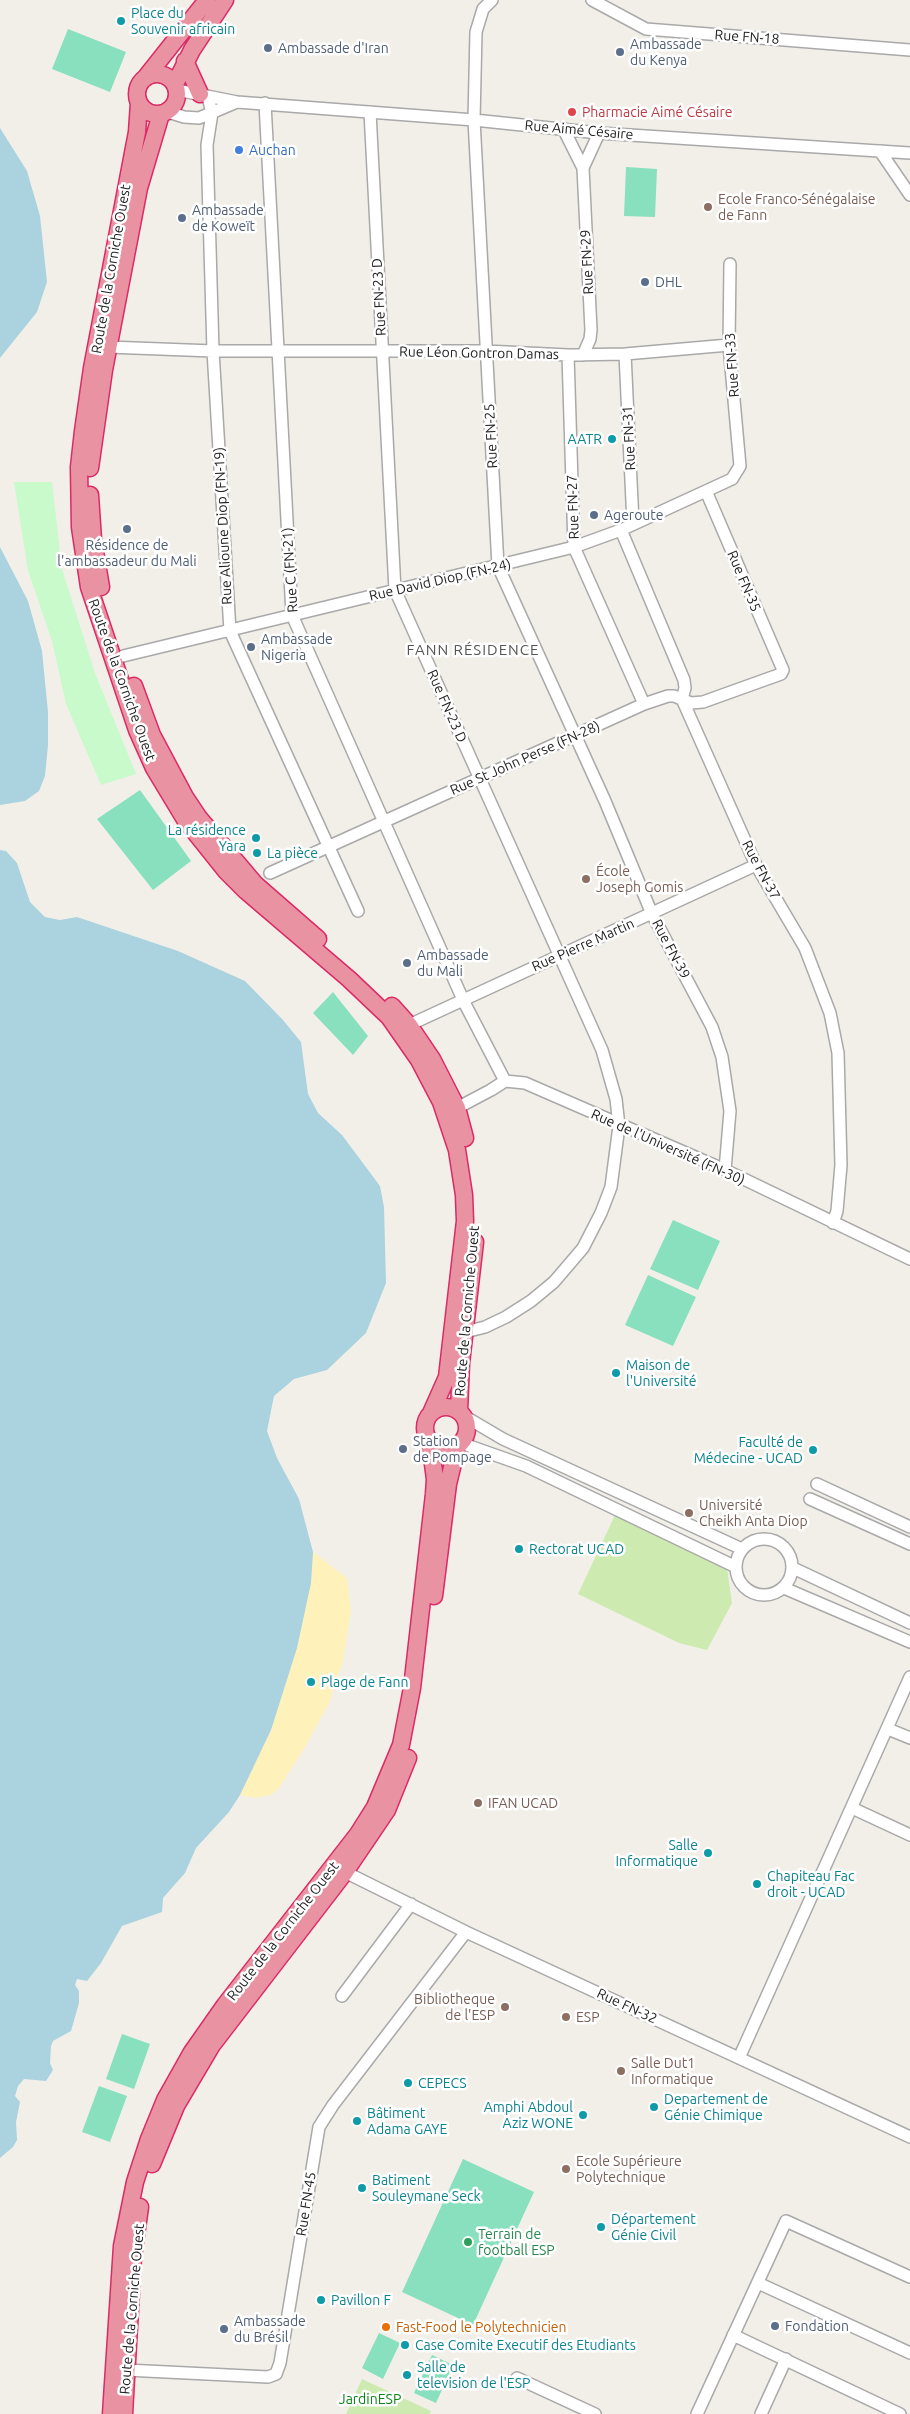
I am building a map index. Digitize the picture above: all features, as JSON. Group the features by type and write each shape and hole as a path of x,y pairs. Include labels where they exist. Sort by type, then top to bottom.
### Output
{"highway":[{"path":"207,0 138,86 139,104 148,112 164,113 176,102 176,87 186,61 226,0"},
{"path":"186,61 204,96"},
{"path":"146,77 152,74 165,75 176,87"},
{"name":"Route de la Corniche Ouest","path":"139,104 137,132 92,368 79,467 80,527 90,587 137,730 154,768 186,822 226,871 246,891 361,990 389,1017 419,1060 441,1102 458,1150 466,1221 447,1377 431,1413"},
{"name":"Route de la Corniche Ouest","path":"164,113 138,188 108,347 90,469 90,509 99,578 123,656 152,735 185,797 216,840 255,884 364,979 409,1025 432,1059 457,1108 473,1177 476,1219 465,1332 461,1414"},
{"path":"444,1407 461,1414 467,1432 459,1445 443,1449 430,1442 425,1430 431,1413 444,1407"},
{"name":"Route de la Corniche Ouest","path":"111,2414 122,2246 136,2182 149,2139 165,2100 192,2052 225,2005 358,1834 375,1807 400,1744 412,1688 434,1494 435,1479 430,1442"},
{"name":"Route de la Corniche Ouest","path":"124,2414 133,2257 141,2201 159,2143 176,2106 222,2031 345,1872 387,1810 409,1754 417,1722 426,1665 448,1484 459,1445"}],"street":[{"path":"474,120 476,32 483,10 492,0"},
{"name":"Rue FN-18","path":"592,0 646,29 910,50"},
{"name":"Rue Aimé Césaire","path":"176,87 204,96 242,102 474,120 599,133 910,153"},
{"path":"204,96 212,113"},
{"path":"164,113 190,118 212,113 242,102"},
{"name":"Rue C (FN-21)","path":"265,103 292,615 464,1002"},
{"name":"Rue FN-23 D","path":"370,112 395,590 602,1050 616,1098 619,1126 611,1187 602,1213 583,1248 554,1282 531,1301 506,1317 465,1332"},
{"name":"Rue Alioune Diop (FN-19)","path":"212,113 208,145 213,351 230,631 358,911"},
{"name":"Rue FN-25","path":"474,120 498,566 574,736"},
{"path":"563,128 583,168"},
{"path":"583,168 599,133"},
{"path":"880,151 910,195"},
{"name":"Rue FN-29","path":"583,168 591,330 590,339 583,355"},
{"name":"Rue FN-33","path":"730,264 729,345 740,466"},
{"name":"Rue Léon Gontron Damas","path":"108,347 277,352 486,351 583,355 626,354 729,345"},
{"name":"Rue FN-31","path":"626,354 633,523"},
{"name":"Rue FN-27","path":"568,355 574,547 644,704"},
{"name":"Rue David Diop (FN-24)","path":"123,656 574,547 622,530 633,523 732,479 740,466"},
{"name":"Rue FN-35","path":"706,491 783,670"},
{"name":"Rue FN-37","path":"622,530 684,680 685,688 682,699 756,865 805,948 830,1013 838,1053 840,1142 838,1204 833,1223"},
{"name":"Rue St John Perse (FN-28)","path":"270,874 644,704 668,696 692,703 703,702 781,674 783,670"},
{"name":"Rue FN-39","path":"574,736 606,801 652,914 712,1028 722,1057 730,1111 725,1170"},
{"name":"Rue Pierre Martin","path":"409,1025 464,1002 559,955 756,865"},
{"path":"457,1108 505,1081 464,1002"},
{"name":"Rue de l'Université (FN-30)","path":"505,1081 525,1083 619,1126 725,1170 910,1259"},
{"path":"461,1414 503,1439 742,1549"},
{"path":"459,1445 526,1466 736,1566"},
{"path":"817,1484 910,1527"},
{"path":"810,1499 910,1544"},
{"path":"844,1514 850,1500"},
{"path":"886,1533 892,1519"},
{"path":"771,1539 785,1546 792,1560 793,1568 784,1588 778,1592 765,1595 749,1591 739,1580 736,1566 742,1549 755,1540 771,1539"},
{"path":"793,1568 910,1624"},
{"path":"784,1588 910,1642"},
{"path":"739,2058 910,1677"},
{"path":"888,1728 910,1738"},
{"path":"852,1808 910,1835"},
{"name":"Rue FN-32","path":"345,1872 466,1932 910,2137"},
{"path":"342,1996 411,1904"},
{"name":"Rue FN-45","path":"126,2370 268,2377 276,2374 280,2363 319,2127 333,2104 466,1932"},
{"path":"697,2414 786,2221 910,2277"},
{"path":"758,2283 910,2353"},
{"path":"734,2335 900,2414"},
{"path":"761,2414 786,2359"},
{"path":"517,2378 593,2414"}],"green space":[{"path":"68,29 126,52 110,92 52,69"},
{"path":"626,167 657,169 655,217 624,216"},
{"path":"14,482 52,482 62,569 95,673 136,774 101,785 66,704 52,641 28,571"},
{"path":"140,790 191,861 153,890 97,819"},
{"path":"333,992 368,1036 353,1055 313,1013"},
{"path":"673,1220 720,1241 698,1290 650,1269"},
{"path":"648,1275 696,1297 673,1346 625,1325"},
{"path":"616,1513 727,1568 732,1603 707,1650 679,1643 578,1594"},
{"path":"122,2034 150,2044 134,2089 106,2079"},
{"path":"99,2086 127,2096 110,2142 82,2132"},
{"name":"Terrain de football ESP","path":"463,2159 534,2192 473,2325 402,2292"},
{"path":"379,2333 400,2343 383,2379 362,2368"},
{"path":"432,2355 453,2365 436,2403 414,2393"},
{"name":"JardinESP","path":"362,2379 431,2411 430,2414 346,2414"}],"sand":[{"name":"Plage de Fann","path":"313,1552 347,1578 351,1611 343,1661 329,1703 305,1747 279,1788 271,1795 256,1798 240,1795 271,1730 297,1648 311,1583"}],"water":[{"path":"0,128 27,171 40,216 47,282 37,312 0,358"},
{"path":"0,547 28,601 42,651 48,712 48,745 45,776 39,791 25,801 0,805"},
{"path":"0,850 6,851 17,863 30,902 45,917 60,920 77,917 178,951 245,981 283,1020 301,1042 308,1094 318,1113 342,1135 380,1186 384,1207 386,1283 366,1333 327,1370 294,1379 274,1396 267,1431 277,1458 299,1499 313,1552 311,1583 297,1648 271,1730 240,1795 229,1812 196,1848 185,1873 163,1898 162,1912 122,1926 101,1963 87,1981 77,1979 75,1985 79,1991 79,2003 71,2031 53,2041 50,2063 53,2070 46,2081 24,2079 18,2086 15,2096 20,2102 16,2122 17,2140 13,2147 0,2158"}],"place":[{"name":"Place du Souvenir africain","path":"121,21"},
{"name":"Ambassade d'Iran","path":"268,48"},
{"name":"Ambassade du Kenya","path":"620,52"},
{"name":"Pharmacie Aimé Césaire","path":"572,112"},
{"name":"Auchan","path":"239,150"},
{"name":"Ecole Franco-Sénégalaise de Fann","path":"708,207"},
{"name":"Ambassade de Koweït","path":"182,218"},
{"name":"DHL","path":"645,282"},
{"name":"AATR","path":"612,439"},
{"name":"Ageroute","path":"594,515"},
{"name":"Résidence de l'ambassadeur du Mali","path":"127,529"},
{"name":"Ambassade Nigeria","path":"251,647"},
{"name":"La résidence Yara","path":"256,838"},
{"name":"La pièce","path":"257,853"},
{"name":"École Joseph Gomis","path":"586,879"},
{"name":"Ambassade du Mali","path":"407,963"},
{"name":"Maison de l'Université","path":"616,1373"},
{"name":"Station de Pompage","path":"403,1449"},
{"name":"Faculté de Médecine - UCAD","path":"813,1450"},
{"name":"Université Cheikh Anta Diop","path":"689,1513"},
{"name":"Rectorat UCAD","path":"519,1549"},
{"name":"Plage de Fann","path":"311,1682"},
{"name":"IFAN UCAD","path":"478,1803"},
{"name":"Salle Informatique","path":"708,1853"},
{"name":"Chapiteau Fac droit - UCAD","path":"757,1884"},
{"name":"Bibliotheque de l'ESP","path":"505,2007"},
{"name":"ESP","path":"566,2017"},
{"name":"Salle Dut1 Informatique","path":"621,2071"},
{"name":"CEPECS","path":"408,2083"},
{"name":"Departement de Génie Chimique","path":"654,2107"},
{"name":"Amphi Abdoul Aziz WONE","path":"583,2115"},
{"name":"Bâtiment Adama GAYE","path":"357,2121"},
{"name":"Ecole Supérieure Polytechnique","path":"566,2169"},
{"name":"Batiment Souleymane Seck","path":"362,2188"},
{"name":"Département Génie Civil","path":"601,2227"},
{"name":"Terrain de football ESP","path":"468,2242"},
{"name":"Pavillon F","path":"321,2300"},
{"name":"Fondation","path":"775,2326"},
{"name":"Fast-Food le Polytechnicien","path":"386,2327"},
{"name":"Ambassade du Brésil","path":"224,2329"},
{"name":"Case Comite Executif des Etudiants","path":"405,2345"},
{"name":"Salle de television de l'ESP","path":"407,2375"}],"district":[{"name":"FANN RÉSIDENCE","path":"473,650"}]}
